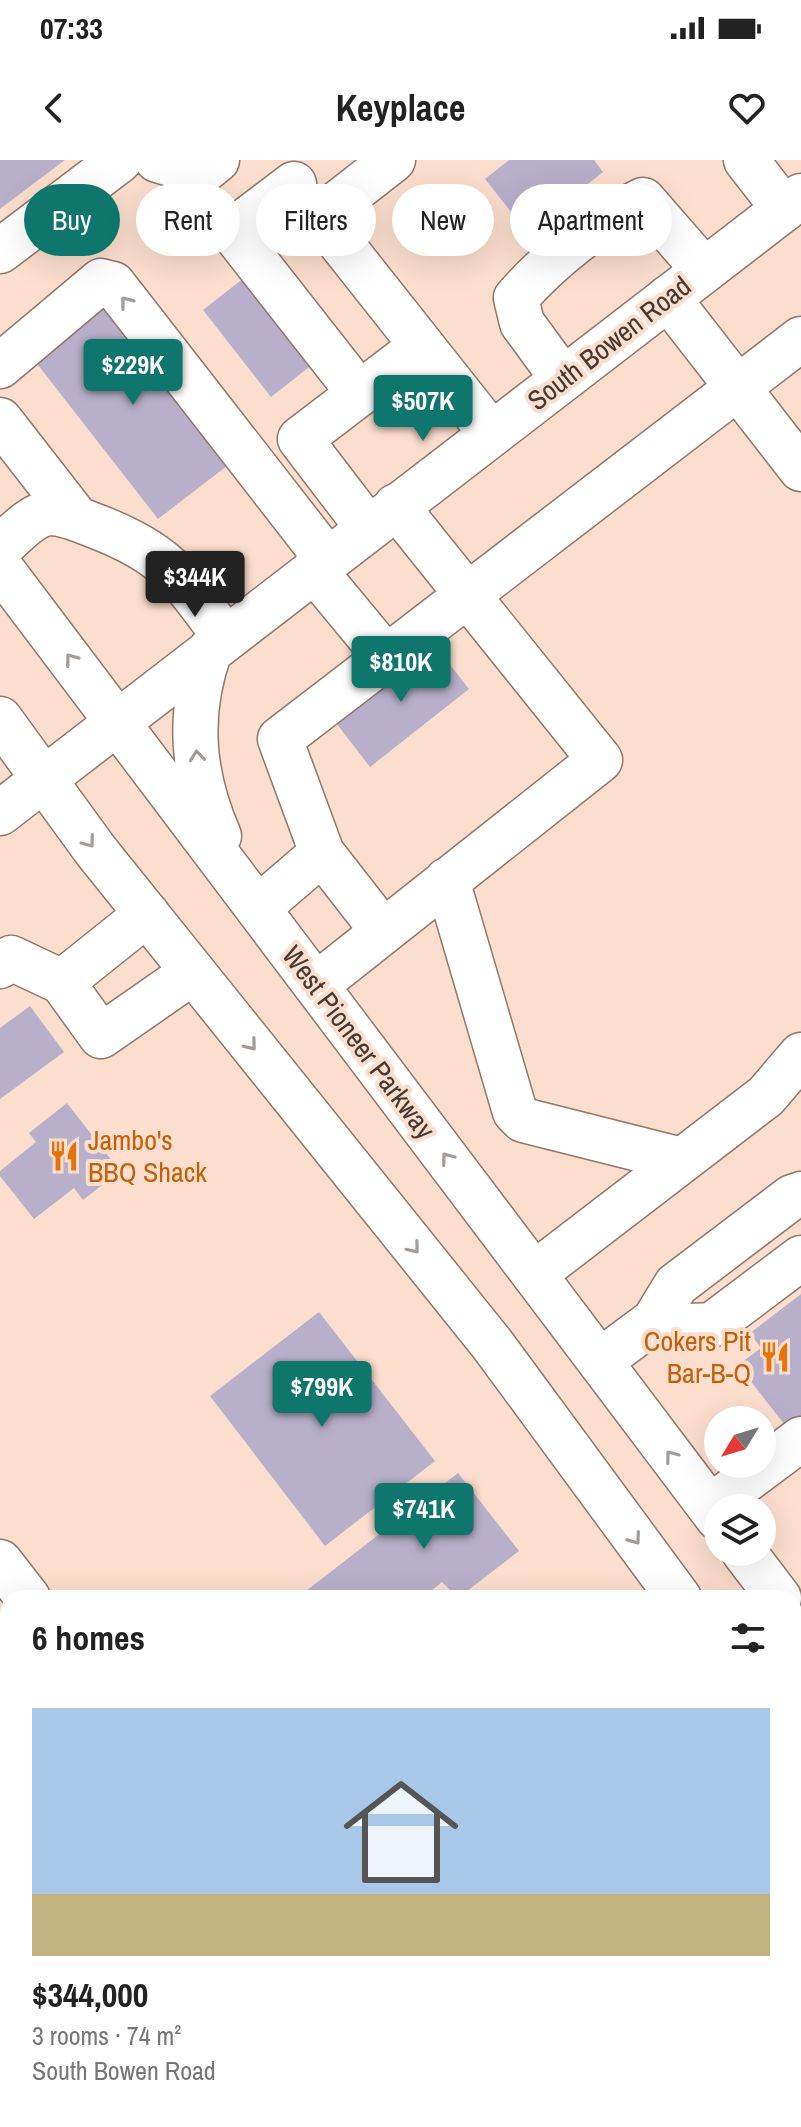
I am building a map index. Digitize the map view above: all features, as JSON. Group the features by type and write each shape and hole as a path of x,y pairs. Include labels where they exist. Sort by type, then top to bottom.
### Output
{"main road":[{"path":"0,251 120,160"},
{"path":"157,160 201,173 217,160"},
{"path":"308,184 393,160"},
{"path":"746,160 792,202"},
{"path":"563,379 522,323 516,298 536,275 621,210 643,200 704,270"},
{"name":"South Bowen Road","path":"0,813 792,202"},
{"path":"256,215 232,231 359,393"},
{"path":"351,256 491,433"},
{"path":"0,366 101,281 113,284 260,474 386,657"},
{"path":"668,298 801,469"},
{"path":"382,930 322,853 280,739 801,339"},
{"path":"316,985 600,760 468,596 300,439 422,346"},
{"path":"0,420 77,519"},
{"path":"0,548 32,521 49,513 77,519 139,543 173,569 218,644 197,686 195,726 202,797 248,895 322,853"},
{"name":"West Pioneer Parkway","path":"0,567 704,1500"},
{"path":"0,719 147,914 492,1344 673,1590"},
{"path":"447,880 515,1112 523,1120 682,1160"},
{"path":"62,982 147,914"},
{"path":"0,966 11,958 62,982 101,1036 193,972"},
{"path":"534,1274 682,1160 784,1102 801,1055"},
{"path":"600,1361 654,1321 676,1285 792,1197 801,1194"},
{"path":"654,1321 690,1326 712,1325 801,1258"},
{"path":"736,1494 801,1439"},
{"path":"0,1562 22,1590"},
{"path":"755,1566 773,1590"}],"building":[{"path":"0,160 65,160 33,184 24,184 24,191 0,209"},
{"path":"509,160 594,160 603,172 588,184 510,184 510,211 494,190 494,184 489,184 485,179"},
{"path":"245,277 313,364 271,397 203,310"},
{"path":"108,295 236,459 158,519 31,356"},
{"path":"432,642 469,689 370,767 333,719"},
{"path":"30,1006 64,1052 0,1099 0,1028"},
{"name":"Jambo's BBQ Shack","path":"67,1103 120,1171 83,1200 74,1188 34,1219 0,1176 0,1171 36,1142 29,1133"},
{"name":"Cokers Pit Bar-B-Q","path":"801,1294 801,1418 788,1429 776,1414 776,1406 770,1406 738,1365 761,1348 750,1333"},
{"path":"319,1312 435,1461 325,1546 210,1396"},
{"path":"458,1473 519,1551 468,1590 450,1590 442,1582 432,1590 307,1590"}],"place":[{"name":"Jambo's BBQ Shack","path":"64,1156"},
{"name":"Cokers Pit Bar-B-Q","path":"775,1357"}]}
